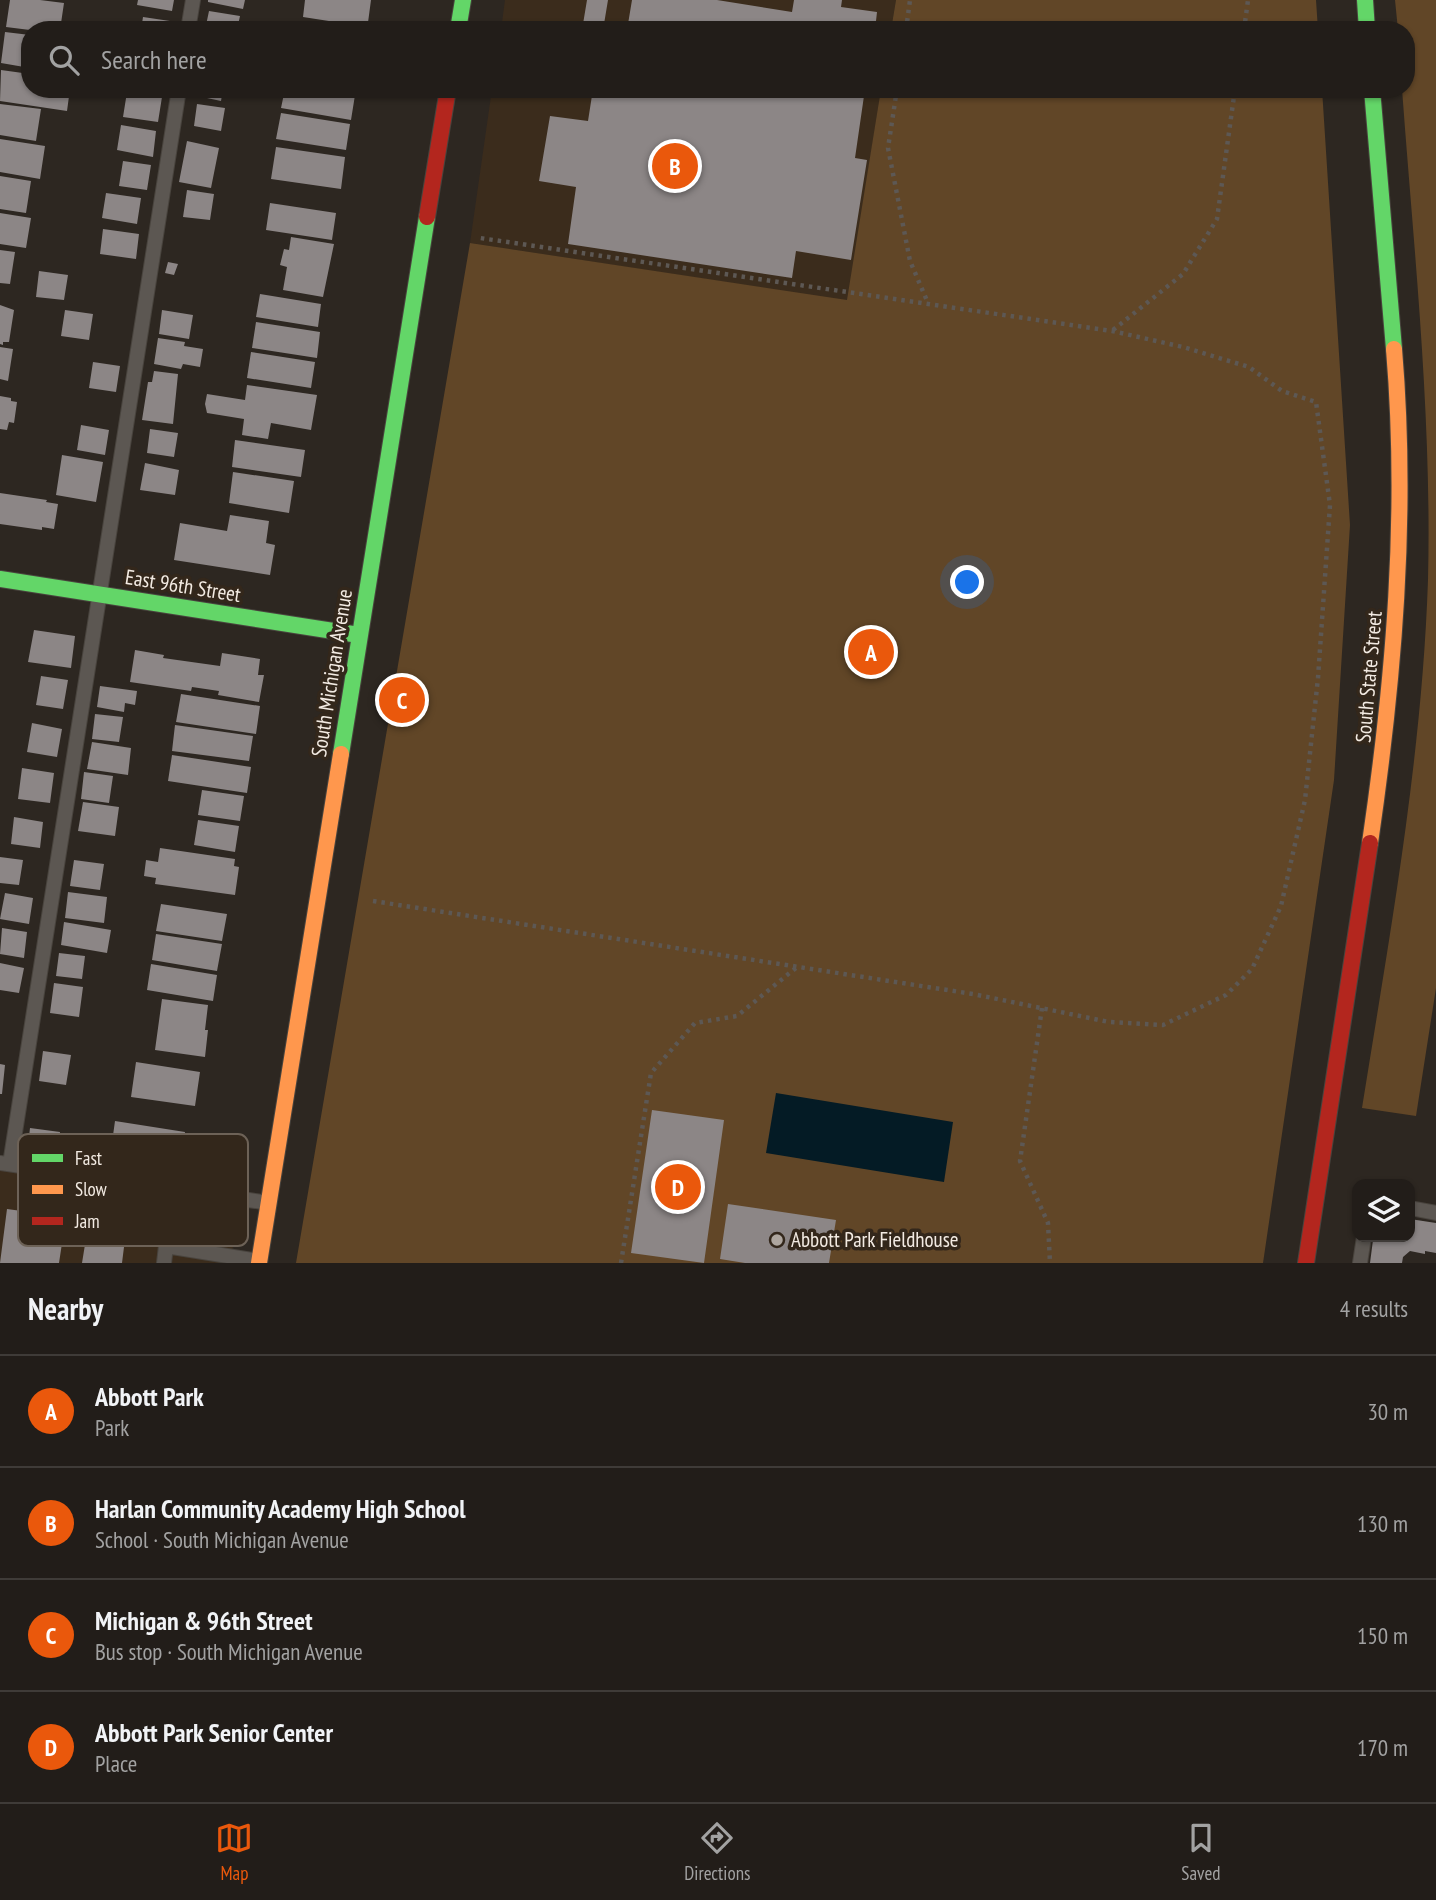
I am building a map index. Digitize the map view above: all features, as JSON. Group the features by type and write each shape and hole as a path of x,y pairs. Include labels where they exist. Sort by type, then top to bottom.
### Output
{"street":[{"path":"460,21 463,0"},
{"path":"1365,0 1366,21"},
{"name":"South Michigan Avenue","path":"259,1262 447,98"},
{"name":"South State Street","path":"1306,1263 1385,741 1394,652 1400,512 1400,418 1373,98"},
{"name":"East 96th Street","path":"0,579 359,635"}],"lane":[{"path":"189,21 192,0"},
{"path":"5,1163 99,594 177,98"},
{"path":"248,1200 269,1203"},
{"path":"1415,1209 1436,1213"},
{"path":"1360,1263 1363,1242"},
{"path":"171,1246 259,1262"}],"path":[{"path":"907,21 910,0"},
{"path":"1245,21 1248,0"},
{"path":"896,98 888,148 910,261 928,304"},
{"path":"1112,331 1183,274 1217,219 1235,98"},
{"path":"373,901 973,995 1109,1022 1163,1025 1226,995 1252,969 1281,906 1304,800 1315,706 1330,505 1316,402 1282,391 1249,367 1183,347 1112,331 480,238"},
{"path":"621,1263 651,1073 695,1023 737,1016 797,967"},
{"path":"1042,1008 1020,1161 1048,1223 1050,1263"}],"shaded area":[{"path":"505,0 896,0 892,21 502,21"},
{"path":"896,0 1316,0 1317,21 892,21"},
{"path":"1395,0 1436,0 1436,988 1416,1116 1362,1108 1412,779 1425,647 1428,580 1425,396 1403,98 1415,98 1415,21 1397,21"},
{"path":"491,98 880,98 848,301 470,243"},
{"path":"880,98 1323,98 1350,525 1334,780 1263,1263 296,1263 470,243 847,300"},
{"path":"0,1159 18,1162 18,1246 233,1246 230,1263 0,1263"}],"water":[{"path":"776,1093 953,1122 944,1182 766,1153"}],"building":[{"path":"10,0 64,3 61,21 21,21 21,29 6,27"},
{"path":"138,0 174,0 172,11 137,5"},
{"path":"208,0 245,0 243,9"},
{"path":"305,0 371,0 368,21 329,21 303,17"},
{"path":"587,0 608,0 604,21 584,21"},
{"path":"632,0 717,0 792,12 794,0 842,0 841,7 877,12 876,21 628,21"},
{"path":"209,11 240,16 239,21 207,21"},
{"path":"143,17 170,21 142,21"},
{"path":"5,32 21,34 21,66 1,63"},
{"path":"1,70 21,73 21,98 69,98 67,111 0,101"},
{"path":"126,98 162,98 158,122 123,117"},
{"path":"283,98 355,98 351,120 281,108"},
{"path":"592,98 864,98 855,158 867,160 851,260 796,251 792,278 568,244 576,187 539,181 550,116 588,121"},
{"path":"0,104 41,109 36,141 0,135"},
{"path":"197,104 225,108 221,131 194,126"},
{"path":"281,113 350,124 346,150 276,139"},
{"path":"121,125 156,131 153,157 117,150"},
{"path":"0,139 45,146 40,179 0,172"},
{"path":"187,141 219,148 211,188 179,182"},
{"path":"276,147 345,157 341,189 271,179"},
{"path":"123,161 151,165 147,190 119,186"},
{"path":"0,176 31,181 26,213 0,209"},
{"path":"187,190 214,194 210,220 183,217"},
{"path":"106,193 141,198 137,224 102,218"},
{"path":"270,203 336,213 332,240 266,230"},
{"path":"0,213 31,218 26,248 0,244"},
{"path":"103,229 139,234 136,259 100,254"},
{"path":"291,237 334,244 323,297 283,290 287,267 280,265 284,249 289,250"},
{"path":"0,250 15,252 10,284 0,283"},
{"path":"168,262 178,264 174,275 165,273"},
{"path":"39,271 68,275 64,300 36,297"},
{"path":"260,294 321,304 318,327 256,317"},
{"path":"0,305 14,310 9,342 3,342 3,345 0,344"},
{"path":"65,310 93,314 89,340 61,336"},
{"path":"162,310 193,315 189,339 159,334"},
{"path":"256,322 320,332 317,358 252,348"},
{"path":"158,338 185,342 184,346 203,349 200,367 183,364 181,369 154,364"},
{"path":"0,347 13,349 8,381 0,379"},
{"path":"251,352 315,362 311,388 247,378"},
{"path":"93,362 120,366 116,392 89,388"},
{"path":"154,371 178,374 173,424 142,420 148,382 152,382"},
{"path":"247,385 317,395 311,430 271,423 268,439 242,435 244,419 207,413 207,394 245,400"},
{"path":"0,396 17,402 14,423 9,422 7,430 0,429"},
{"path":"81,425 109,430 105,455 77,450"},
{"path":"150,429 178,433 174,457 147,453"},
{"path":"235,440 305,450 301,477 232,467"},
{"path":"62,455 103,462 96,502 56,495"},
{"path":"145,463 179,470 175,495 140,490"},
{"path":"233,472 294,481 289,513 229,503"},
{"path":"0,493 58,504 54,529 42,527 42,530 0,524"},
{"path":"230,515 269,521 266,543 275,545 270,575 174,560 180,523 227,531"},
{"path":"34,630 75,636 71,668 28,662"},
{"path":"135,650 164,655 163,658 220,666 222,653 260,659 258,675 264,675 259,702 218,695 219,691 192,687 191,691 130,682"},
{"path":"41,676 68,680 63,709 36,705"},
{"path":"100,686 137,691 135,705 125,703 124,712 97,707"},
{"path":"181,694 260,706 256,734 176,722"},
{"path":"95,714 123,717 119,742 92,739"},
{"path":"32,723 62,729 57,757 27,752"},
{"path":"175,725 253,736 249,761 172,751"},
{"path":"92,742 131,748 128,775 87,769"},
{"path":"172,755 251,767 247,793 168,781"},
{"path":"22,768 54,773 50,803 18,799"},
{"path":"84,772 113,776 109,803 81,799"},
{"path":"202,790 244,796 240,821 198,815"},
{"path":"83,802 119,807 115,836 78,831"},
{"path":"14,817 43,822 40,848 11,844"},
{"path":"198,820 239,826 235,852 194,845"},
{"path":"160,848 235,859 234,866 239,867 235,895 155,884 156,878 144,876 146,860 158,862"},
{"path":"0,857 23,860 19,885 0,883"},
{"path":"74,860 104,864 100,890 70,886"},
{"path":"68,892 107,897 104,923 65,918"},
{"path":"5,893 33,898 29,924 0,919"},
{"path":"161,904 227,914 222,941 156,931"},
{"path":"64,922 111,930 107,953 61,945"},
{"path":"2,928 27,932 24,958 0,954"},
{"path":"156,934 222,944 217,971 152,960"},
{"path":"59,953 85,956 82,979 56,976"},
{"path":"0,963 24,968 19,993 0,990"},
{"path":"151,964 217,975 213,1001 147,990"},
{"path":"54,983 83,987 79,1017 50,1013"},
{"path":"162,999 208,1005 205,1057 155,1050"},
{"path":"43,1051 71,1055 66,1085 39,1081"},
{"path":"136,1062 200,1072 195,1106 131,1097"},
{"path":"0,1064 5,1065 2,1094 0,1094"},
{"path":"652,1110 724,1120 704,1263 631,1253"},
{"path":"115,1121 185,1132 185,1134 113,1134"},
{"path":"30,1128 60,1132 60,1134 29,1134"},
{"name":"Abbott Park Fieldhouse","path":"728,1204 836,1220 829,1263 745,1263 720,1259"},
{"path":"7,1209 18,1210 18,1246 62,1246 59,1263 0,1263"},
{"path":"1415,1220 1436,1223 1436,1253 1410,1251 1403,1257 1402,1263 1370,1263 1373,1242 1415,1242"},
{"path":"85,1246 124,1246 122,1263 82,1263"}],"traffic: fast":[{"path":"460,21 463,0"},
{"path":"1365,0 1366,21"},
{"path":"1373,98 1394,349"},
{"path":"341,754 427,217"},
{"path":"0,579 359,635"}],"traffic: slow":[{"path":"1370,843 1386,720 1396,597 1400,473 1394,349"},
{"path":"259,1263 341,754"}],"traffic: jam":[{"path":"427,217 447,98"},
{"path":"1306,1263 1370,843"}],"place":[{"name":"Harlan Community Academy High School","path":"675,166"},
{"name":"Abbott Park","path":"871,652"},
{"name":"Michigan & 96th Street","path":"402,700"},
{"name":"Abbott Park Senior Center","path":"678,1187"},
{"name":"Abbott Park Fieldhouse","path":"777,1240"}]}
